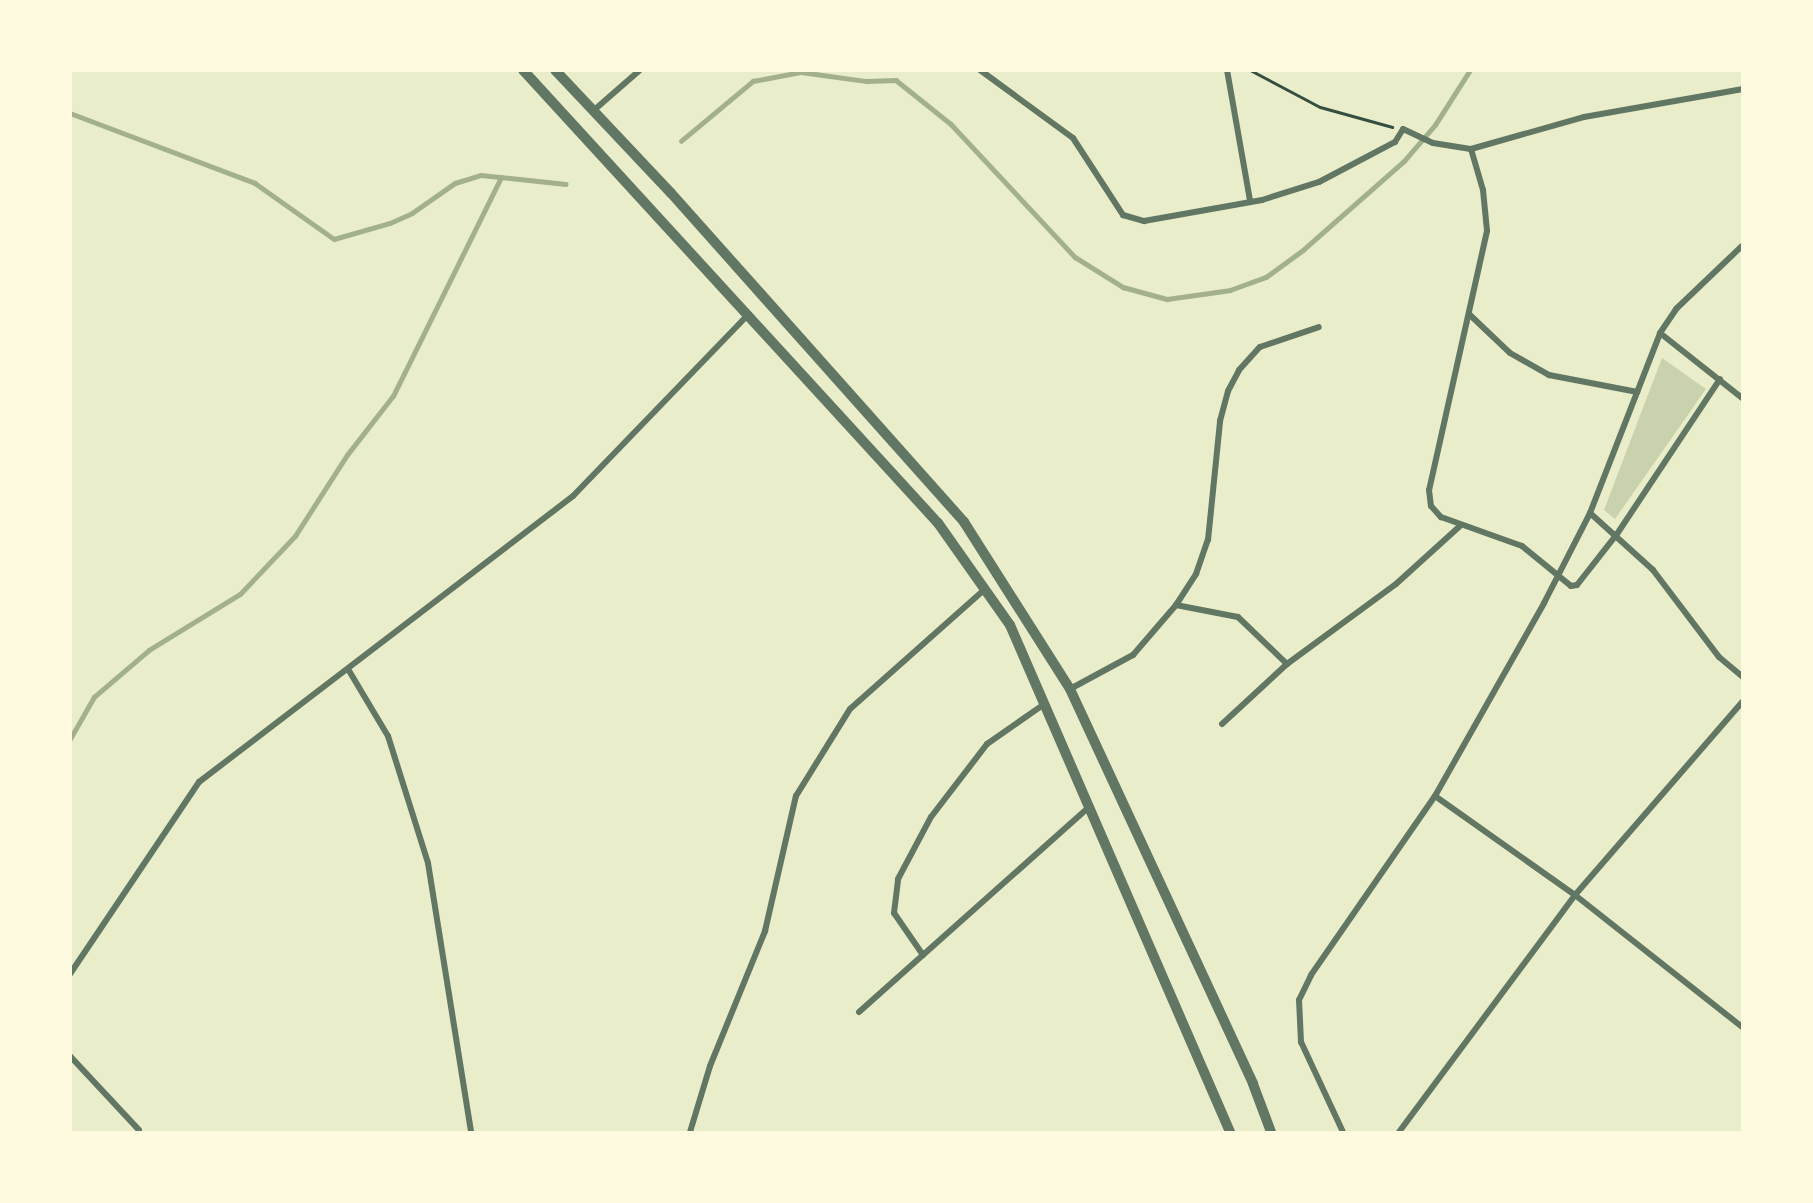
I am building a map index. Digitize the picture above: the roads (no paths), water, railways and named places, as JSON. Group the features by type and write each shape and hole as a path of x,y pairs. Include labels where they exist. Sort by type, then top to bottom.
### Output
{"street":[{"path":"523,70 749,314 938,523 1010,625 1230,1132"},
{"path":"555,70 964,522 1070,689 1271,1132"},
{"path":"593,111 640,70"},
{"path":"980,70 1073,138 1128,218 1144,221 1250,200 1319,182 1395,142 1403,129 1433,143 1471,149 1584,117 1743,89"},
{"path":"1227,70 1250,200"},
{"path":"1471,149 1483,190 1487,231 1470,315 1428,490 1431,506 1441,517 1460,526 1522,546 1571,586 1582,582 1617,534 1720,379"},
{"path":"1343,1132 1300,1042 1299,1000 1311,975 1435,796 1558,574 1590,513 1660,333 1676,309 1743,246"},
{"path":"70,974 200,782 573,496 749,314"},
{"path":"1470,315 1510,353 1549,375 1637,392"},
{"path":"1070,689 1133,655 1176,605 1196,574 1208,540 1220,421 1233,380 1260,347 1319,327"},
{"path":"1660,333 1743,398"},
{"path":"1590,513 1617,534 1653,570 1719,657 1743,676"},
{"path":"1222,723 1287,664 1396,584 1460,526"},
{"path":"690,1132 710,1066 765,931 796,796 850,709 985,589"},
{"path":"1176,605 1238,617 1287,664"},
{"path":"348,669 388,736 428,863 471,1132"},
{"path":"1399,1132 1575,896 1743,702"},
{"path":"923,955 894,913 898,879 931,817 987,744 1043,705"},
{"path":"1435,796 1575,896 1743,1027"},
{"path":"859,1012 1088,808"},
{"path":"70,1056 139,1130"}],"waterway":[{"path":"681,141 753,81 801,72 866,81 896,80 951,124 1075,257 1123,287 1167,299 1230,290 1266,277 1303,250 1404,161 1435,125 1470,70"},
{"path":"70,113 255,183 334,239 390,223 412,213 455,183 481,175 566,184"},
{"path":"70,739 94,697 149,650 240,594 295,536 347,455 393,396 501,177"}]}
